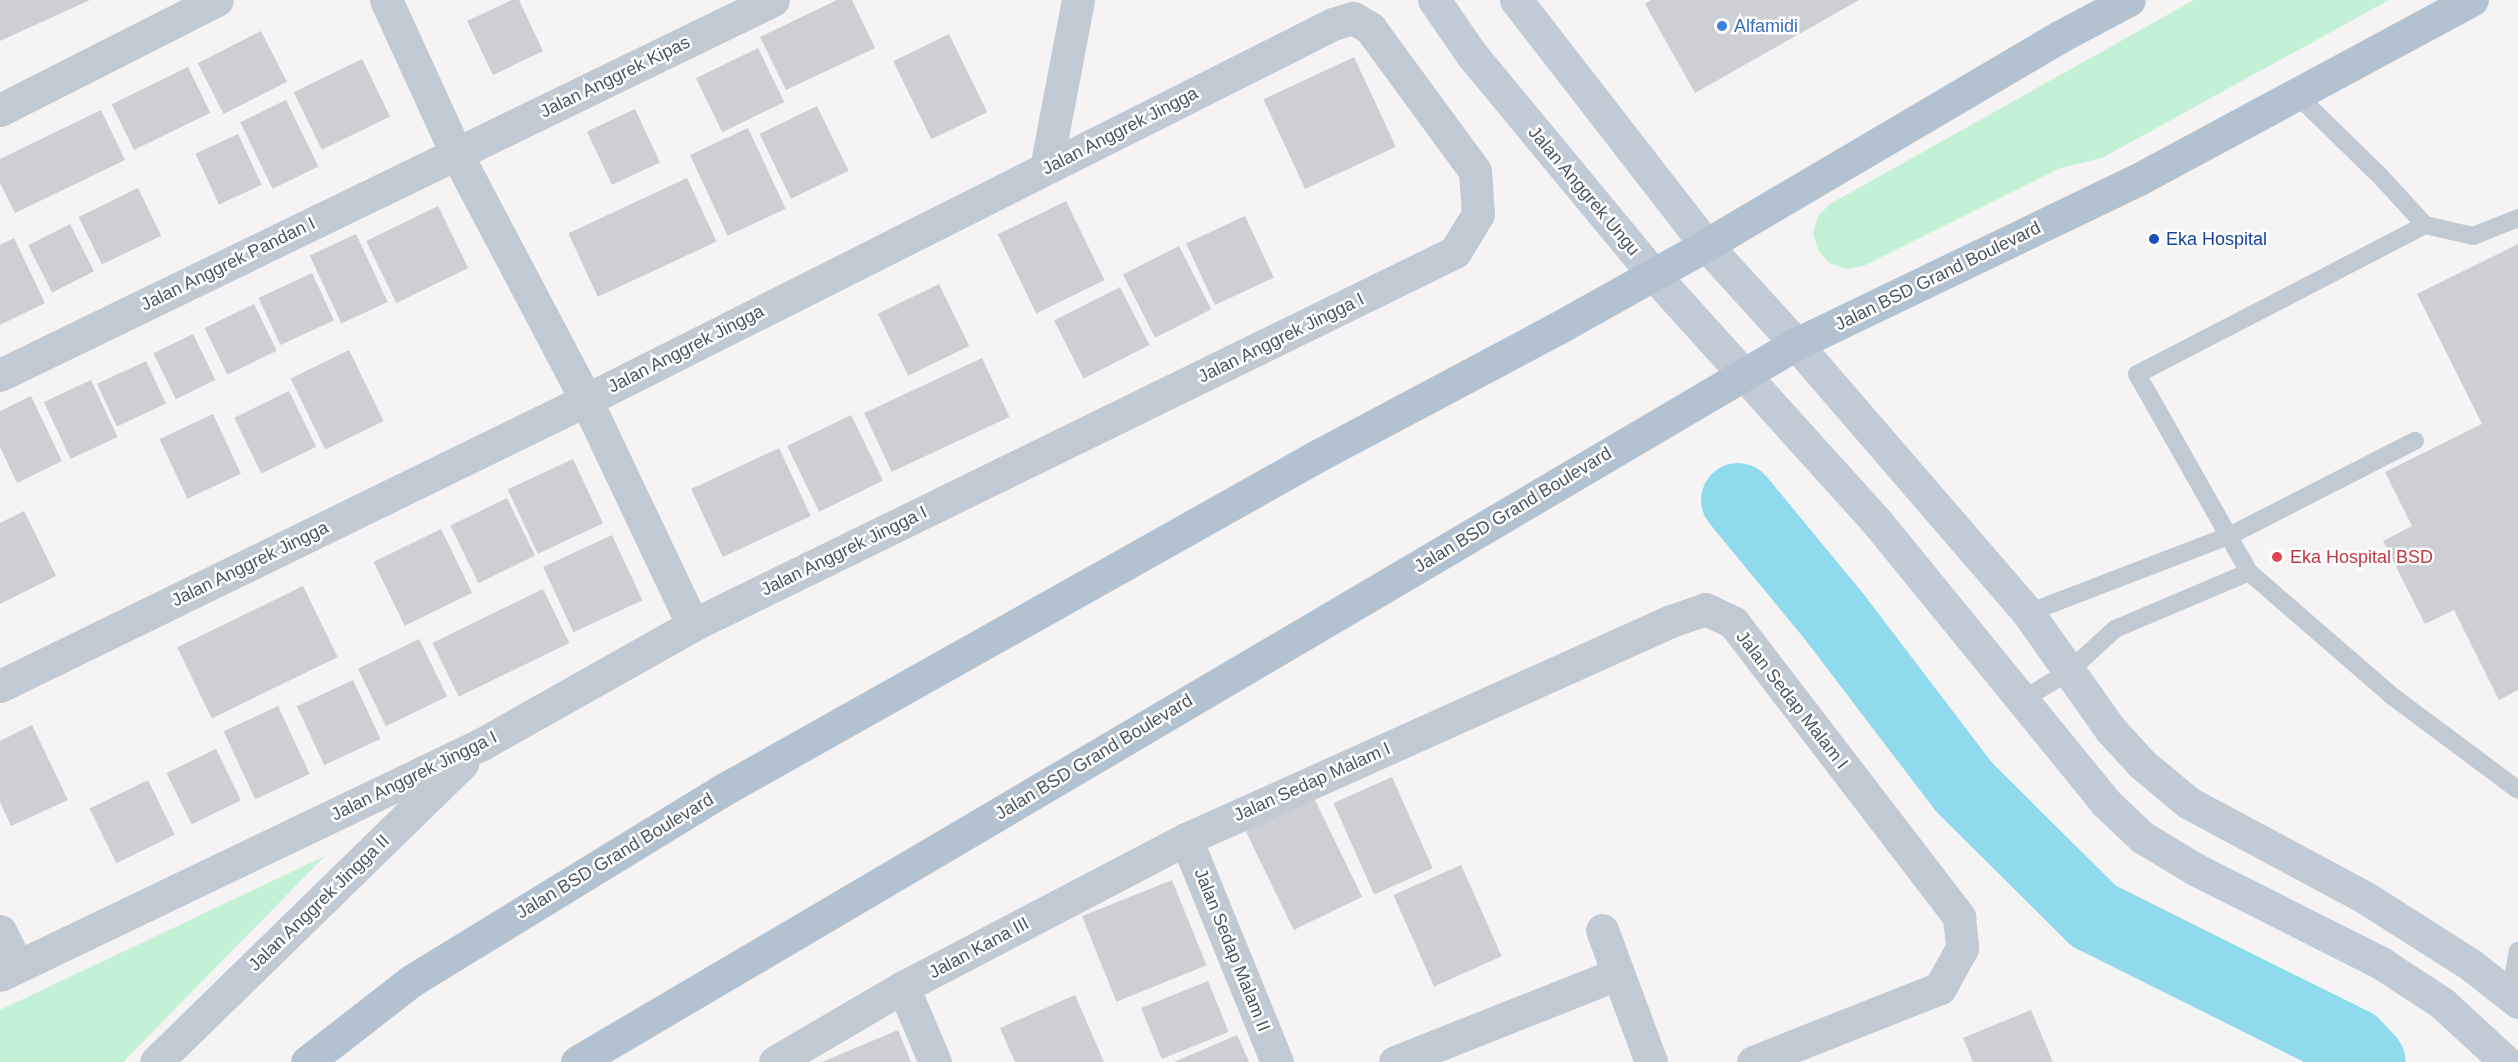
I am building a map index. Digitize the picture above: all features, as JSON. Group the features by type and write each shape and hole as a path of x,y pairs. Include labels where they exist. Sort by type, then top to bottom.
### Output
{"main road":[{"name":"Jalan BSD Grand Boulevard","path":"308,1062 411,981 721,791 1318,455 1556,329 2059,37 2129,0"},
{"name":"Jalan BSD Grand Boulevard","path":"577,1062 1796,344 2139,179 2472,0"}],"street":[{"path":"0,110 217,0"},
{"path":"386,0 456,153 586,400 693,626"},
{"name":"Jalan Anggrek Kipas","path":"456,153 773,0"},
{"path":"1046,168 1078,0"},
{"name":"Jalan Anggrek Ungu","path":"1434,0 1472,56 1653,274 1877,522 2106,803 2142,837 2195,869 2381,963 2442,1003 2506,1062"},
{"path":"1516,0 1706,244 1796,344 2028,613 2110,729 2142,765 2189,803 2367,898 2514,998"},
{"name":"Jalan Anggrek Jingga","path":"0,686 586,400 1333,24 1353,18 1370,28"},
{"name":"Jalan Anggrek Jingga I","path":"9,971 482,744 693,626 1455,252 1478,214 1475,171 1370,28"},
{"name":"Jalan Anggrek Pandan I","path":"0,375 456,153"},
{"name":"Jalan Sedap Malam I","path":"1186,839 1671,621 1705,609 1733,622 1959,917 1962,948 1940,988 1753,1062"},
{"name":"Jalan Anggrek Jingga II","path":"156,1062 482,744"},
{"name":"Jalan Kana III","path":"775,1062 903,987 1186,839"},
{"name":"Jalan Sedap Malam II","path":"1186,839 1277,1062"},
{"path":"1602,930 1651,1062"},
{"path":"0,931 9,971"},
{"path":"1395,1062 1617,974"},
{"path":"903,987 935,1062"}],"lane":[{"path":"2296,94 2380,176 2425,225 2473,236 2518,218"},
{"path":"2425,225 2137,374 2249,572 2392,696 2518,790"},
{"path":"2028,613 2229,536 2415,441"},
{"path":"2022,700 2068,672 2115,629 2249,572"},
{"path":"2514,998 2518,951"}],"green space":[{"path":"2194,0 2389,0 2102,158 2060,168 1863,266 1846,269 1829,263 1818,250 1813,233 1818,216 1830,204"},
{"path":"325,856 123,1062 0,1062 0,1010"}],"building":[{"path":"0,0 90,0 0,41"},
{"path":"512,0 519,0 543,51 493,75 467,21"},
{"path":"837,0 852,0 875,48 786,90 760,37"},
{"path":"1651,0 1859,0 1695,93 1645,4"},
{"path":"261,31 287,82 224,114 198,63"},
{"path":"949,34 987,112 931,139 893,61"},
{"path":"758,48 784,102 722,132 696,78"},
{"path":"1354,57 1396,147 1305,189 1263,99"},
{"path":"362,59 390,117 322,150 294,92"},
{"path":"188,67 210,113 134,150 112,104"},
{"path":"286,100 318,167 273,189 240,122"},
{"path":"817,106 849,171 791,199 759,134"},
{"path":"635,109 660,162 612,185 587,131"},
{"path":"101,110 125,160 15,213 0,183 0,159"},
{"path":"748,128 786,209 728,236 690,155"},
{"path":"238,134 262,185 219,205 195,154"},
{"path":"687,178 717,241 598,297 568,233"},
{"path":"138,188 161,236 102,265 79,217"},
{"path":"1066,201 1105,280 1036,313 998,234"},
{"path":"438,206 468,268 396,303 366,241"},
{"path":"1245,216 1274,278 1215,305 1186,243"},
{"path":"70,224 94,271 52,293 28,245"},
{"path":"356,234 388,302 341,324 310,256"},
{"path":"14,238 45,303 0,325 0,245"},
{"path":"2518,244 2518,690 2499,700 2454,610 2425,624 2383,541 2412,526 2385,472 2482,424 2417,294"},
{"path":"1179,246 1211,309 1155,338 1123,275"},
{"path":"312,273 334,320 281,345 259,298"},
{"path":"939,284 969,346 908,376 878,314"},
{"path":"1120,287 1150,345 1084,379 1054,321"},
{"path":"254,304 277,351 227,375 205,328"},
{"path":"193,334 215,380 176,399 153,353"},
{"path":"349,350 384,421 325,449 291,378"},
{"path":"982,358 1009,417 892,472 864,413"},
{"path":"146,361 166,404 117,426 97,384"},
{"path":"91,380 118,437 70,459 44,402"},
{"path":"289,391 316,447 261,473 234,418"},
{"path":"31,396 62,461 17,483 0,447 0,411"},
{"path":"213,414 241,474 187,499 160,439"},
{"path":"851,415 883,481 819,512 787,446"},
{"path":"779,448 811,516 723,557 691,489"},
{"path":"573,459 603,523 538,554 508,489"},
{"path":"507,498 535,556 478,583 450,526"},
{"path":"24,511 56,576 0,604 0,523"},
{"path":"441,529 472,593 405,626 374,562"},
{"path":"612,535 642,600 574,632 543,567"},
{"path":"303,586 338,657 212,718 177,647"},
{"path":"543,589 569,643 459,697 432,643"},
{"path":"419,639 447,697 386,726 358,669"},
{"path":"353,680 380,739 324,765 297,706"},
{"path":"278,706 310,774 255,799 224,731"},
{"path":"32,725 68,800 11,826 0,802 0,741"},
{"path":"216,749 241,800 192,824 167,773"},
{"path":"1392,777 1433,868 1374,894 1334,803"},
{"path":"148,780 175,835 116,863 90,808"},
{"path":"1313,796 1362,897 1294,930 1245,829"},
{"path":"1461,865 1502,956 1434,986 1393,895"},
{"path":"1172,880 1206,965 1117,1002 1082,916"},
{"path":"1208,981 1229,1032 1162,1059 1141,1008"},
{"path":"1075,995 1104,1062 1015,1062 1000,1028"},
{"path":"2031,1010 2053,1062 1973,1062 1963,1038"},
{"path":"898,1030 911,1062 822,1062"},
{"path":"1237,1035 1249,1062 1174,1062"}],"waterway":[{"path":"1738,500 1836,619 1964,787 2094,916 2353,1045 2369,1062"}],"place":[{"name":"Alfamidi","path":"1722,26"},
{"name":"Eka Hospital","path":"2154,239"},
{"name":"Eka Hospital BSD","path":"2277,557"}]}
